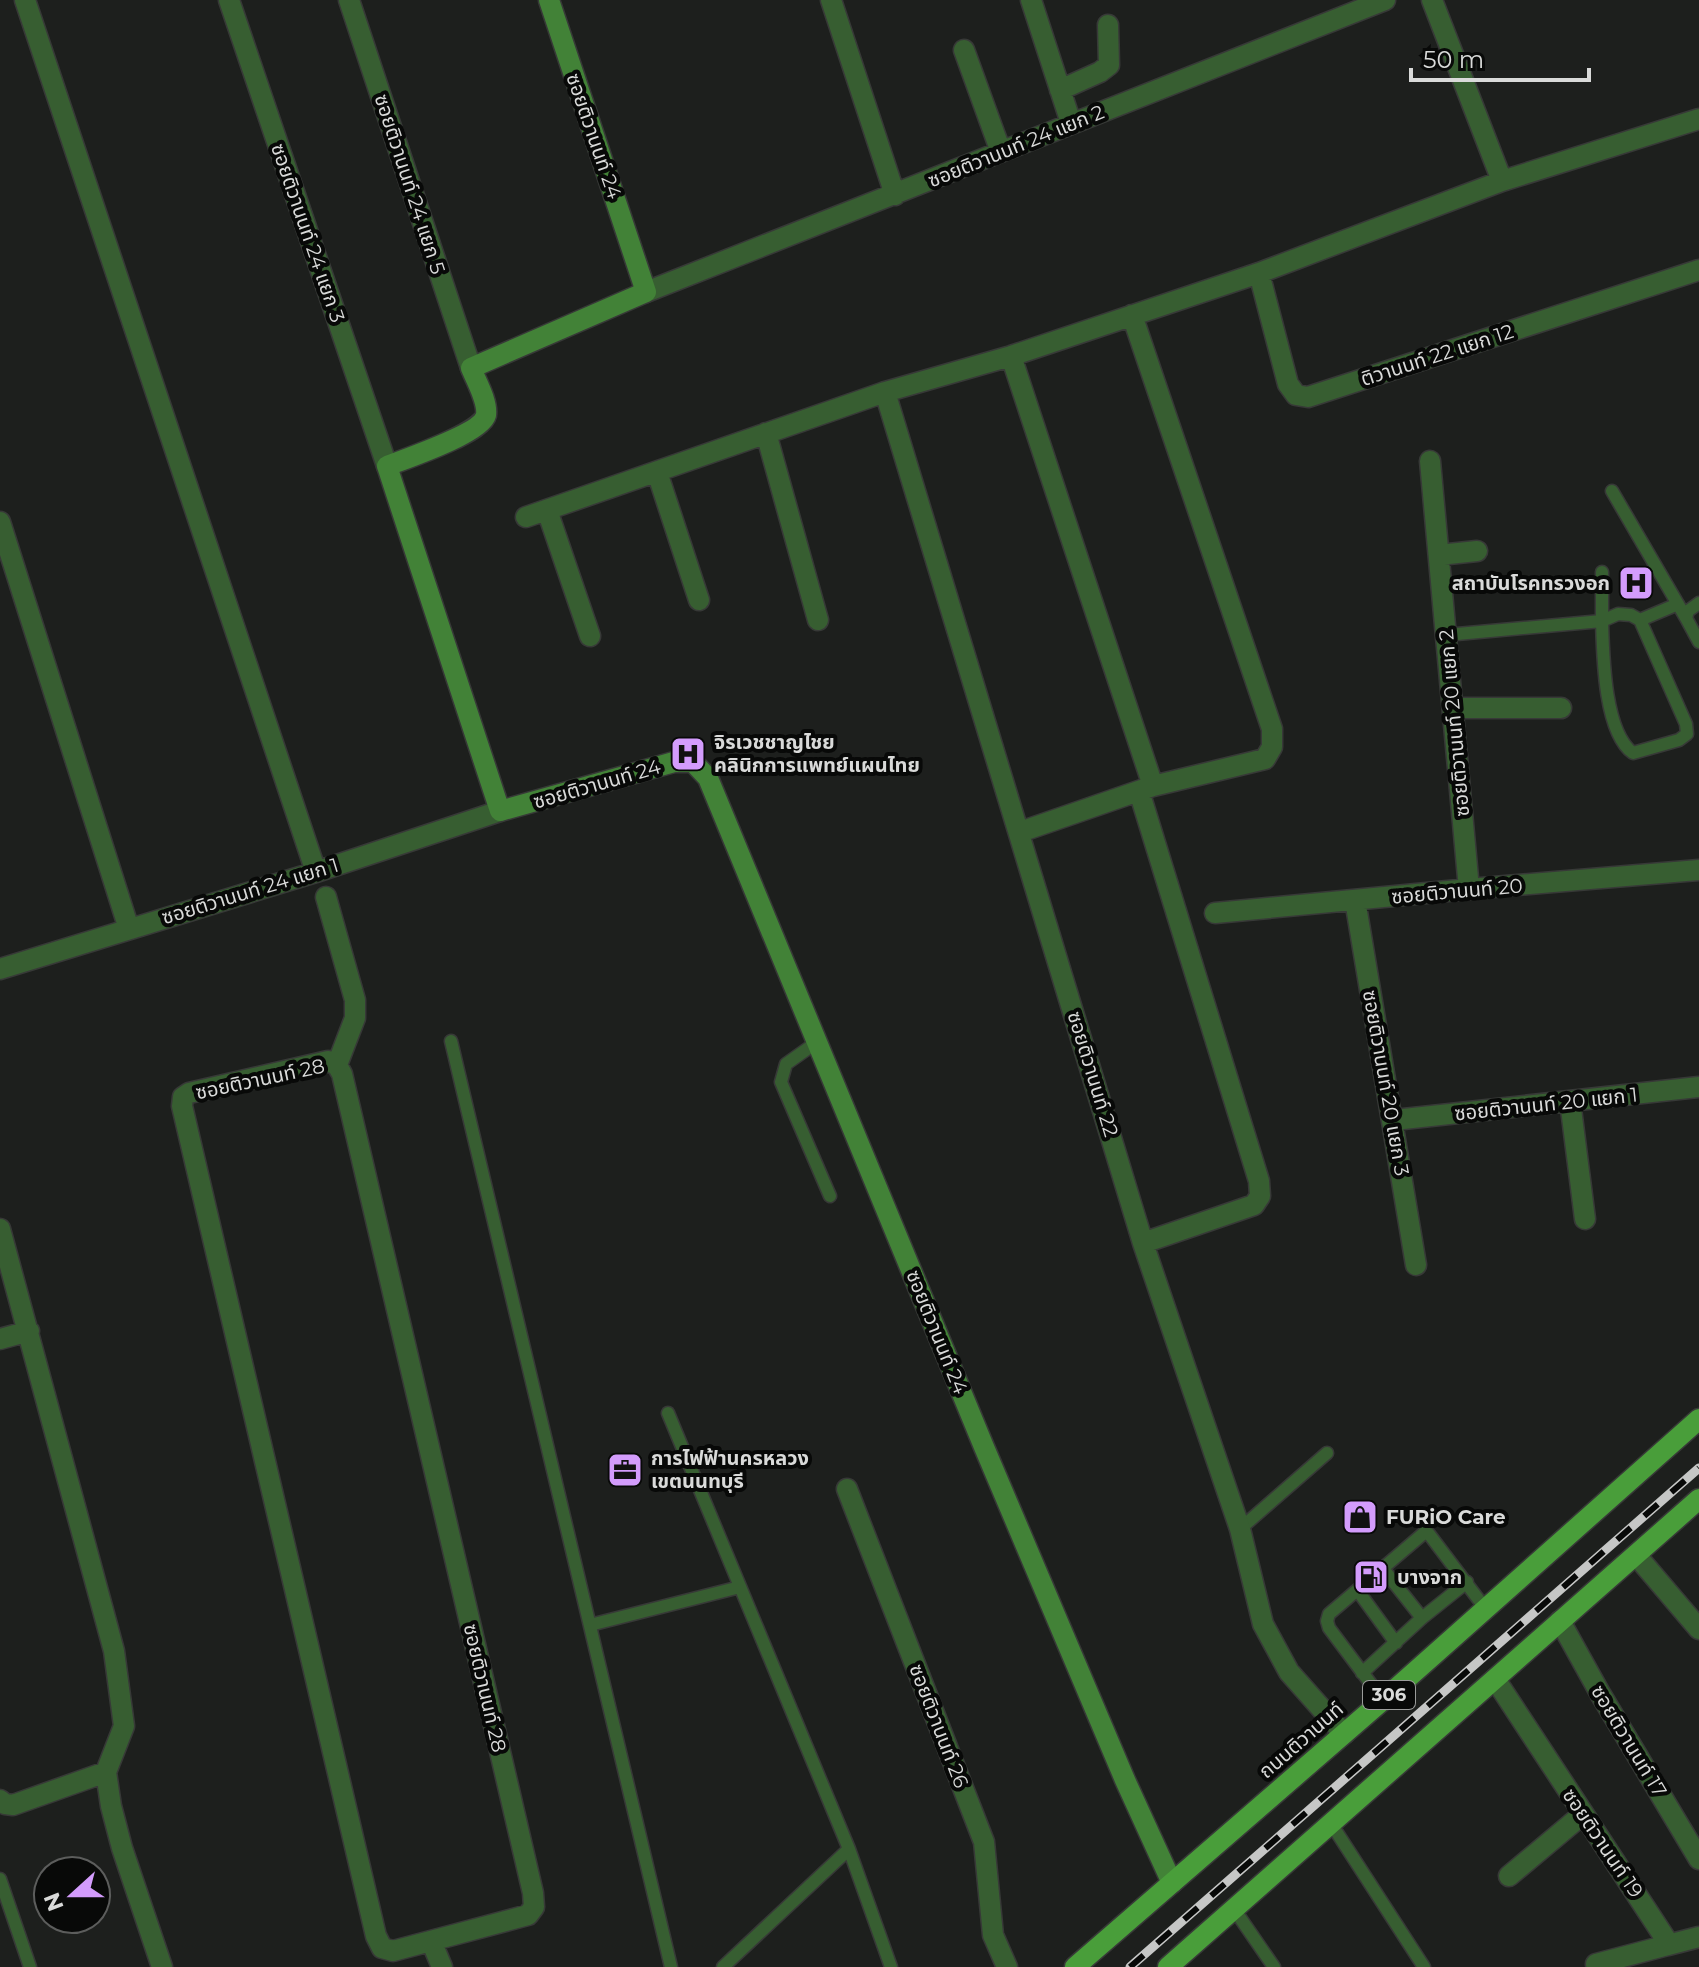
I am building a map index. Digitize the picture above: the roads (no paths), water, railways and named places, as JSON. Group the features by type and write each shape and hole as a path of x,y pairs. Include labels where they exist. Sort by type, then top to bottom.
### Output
{"main road":[{"name":"ถนนติวานนท์","path":"1075,1967 1383,1700 1699,1419"},
{"path":"1168,1967 1699,1499"}],"street":[{"path":"25,0 316,872"},
{"name":"ซอยติวานนท์ 24 แยก 3","path":"229,0 387,466"},
{"name":"ซอยติวานนท์ 24 แยก 5","path":"349,0 471,368"},
{"name":"ซอยติวานนท์ 24","path":"549,0 646,292"},
{"path":"831,0 895,195"},
{"path":"1031,0 1071,123"},
{"name":"ซอยติวานนท์ 24 แยก 2","path":"646,292 895,195 1361,4 1385,0"},
{"path":"1432,0 1502,181"},
{"path":"1060,90 1109,65 1108,25"},
{"path":"964,50 1001,152"},
{"path":"526,517 885,392 1011,356 1259,273 1502,181 1699,119"},
{"name":"ติวานนท์ 22 แยก 12","path":"1259,273 1288,384 1296,395 1308,397 1699,270"},
{"path":"500,811 387,466 438,446 481,424 486,415 485,404 471,368 646,292"},
{"path":"1020,832 1146,788 1265,759 1272,747 1272,729 1132,315"},
{"path":"1011,356 1146,788 1259,1181 1260,1196 1254,1205 1143,1243"},
{"name":"ซอยติวานนท์ 22","path":"885,392 1143,1243 1240,1529 1263,1624 1289,1672 1344,1734"},
{"path":"766,433 818,620"},
{"name":"ซอยติวานนท์ 20 แยก 2","path":"1430,461 1469,889"},
{"path":"657,472 699,600"},
{"path":"547,510 590,636"},
{"path":"0,522 129,929"},
{"path":"1439,555 1477,551"},
{"path":"1453,708 1561,708"},
{"name":"ซอยติวานนท์ 24","path":"500,811 674,762 693,762 708,778 1125,1780 1172,1883"},
{"name":"ซอยติวานนท์ 24 แยก 1","path":"0,969 316,872 500,811"},
{"name":"ซอยติวานนท์ 20","path":"1215,913 1699,870"},
{"path":"326,897 355,1000 355,1018 337,1065"},
{"name":"ซอยติวานนท์ 20 แยก 3","path":"1355,900 1416,1265"},
{"name":"ซอยติวานนท์ 28","path":"328,1061 337,1065 342,1074 534,1907 528,1915 393,1951 382,1948 376,1936 182,1106 183,1097 189,1093 328,1061"},
{"name":"ซอยติวานนท์ 20 แยก 1","path":"1394,1120 1699,1087"},
{"path":"1570,1101 1585,1219"},
{"path":"0,1229 114,1651 124,1726 106,1772 111,1806 162,1967"},
{"path":"0,1339 29,1331"},
{"name":"ซอยติวานนท์ 26","path":"847,1489 984,1842 993,1935 1007,1967"},
{"path":"1636,1555 1699,1629"},
{"name":"ซอยติวานนท์ 17","path":"1560,1621 1699,1859"},
{"name":"ซอยติวานนท์ 19","path":"1495,1679 1663,1932 1668,1945"},
{"path":"0,1800 13,1805 106,1772"},
{"path":"1509,1876 1583,1814"},
{"path":"1596,1964 1699,1937"},
{"path":"432,1943 442,1967"}],"lane":[{"path":"1612,491 1699,642"},
{"path":"1446,635 1602,621 1618,614 1631,615 1640,620 1686,724 1687,734 1679,740 1633,753 1619,738 1608,693 1602,621 1602,572"},
{"path":"1686,618 1688,611 1699,603"},
{"path":"1640,620 1678,604"},
{"path":"451,1041 671,1967"},
{"path":"817,1042 786,1064 781,1082 786,1100 830,1196"},
{"path":"668,1413 849,1849 891,1967"},
{"path":"1240,1529 1327,1453"},
{"path":"1383,1700 1329,1628 1329,1614 1426,1533 1485,1608"},
{"path":"1384,1570 1422,1618"},
{"path":"1362,1673 1467,1582"},
{"path":"590,1625 740,1587"},
{"path":"1358,1591 1396,1643"},
{"path":"1332,1825 1424,1967"},
{"path":"723,1967 849,1849"},
{"path":"0,1879 30,1967"},
{"path":"1234,1909 1274,1967"}],"railway":[{"path":"1130,1967 1699,1468"}],"place":[{"name":"สถาบันโรคทรวงอก","path":"1636,583"},
{"name":"จิรเวชชาญไชย คลินิกการแพทย์แผนไทย","path":"688,754"},
{"name":"การไฟฟ้านครหลวง เขตนนทบุรี","path":"625,1470"},
{"name":"FURiO Care","path":"1360,1517"},
{"name":"บางจาก","path":"1371,1577"}]}
